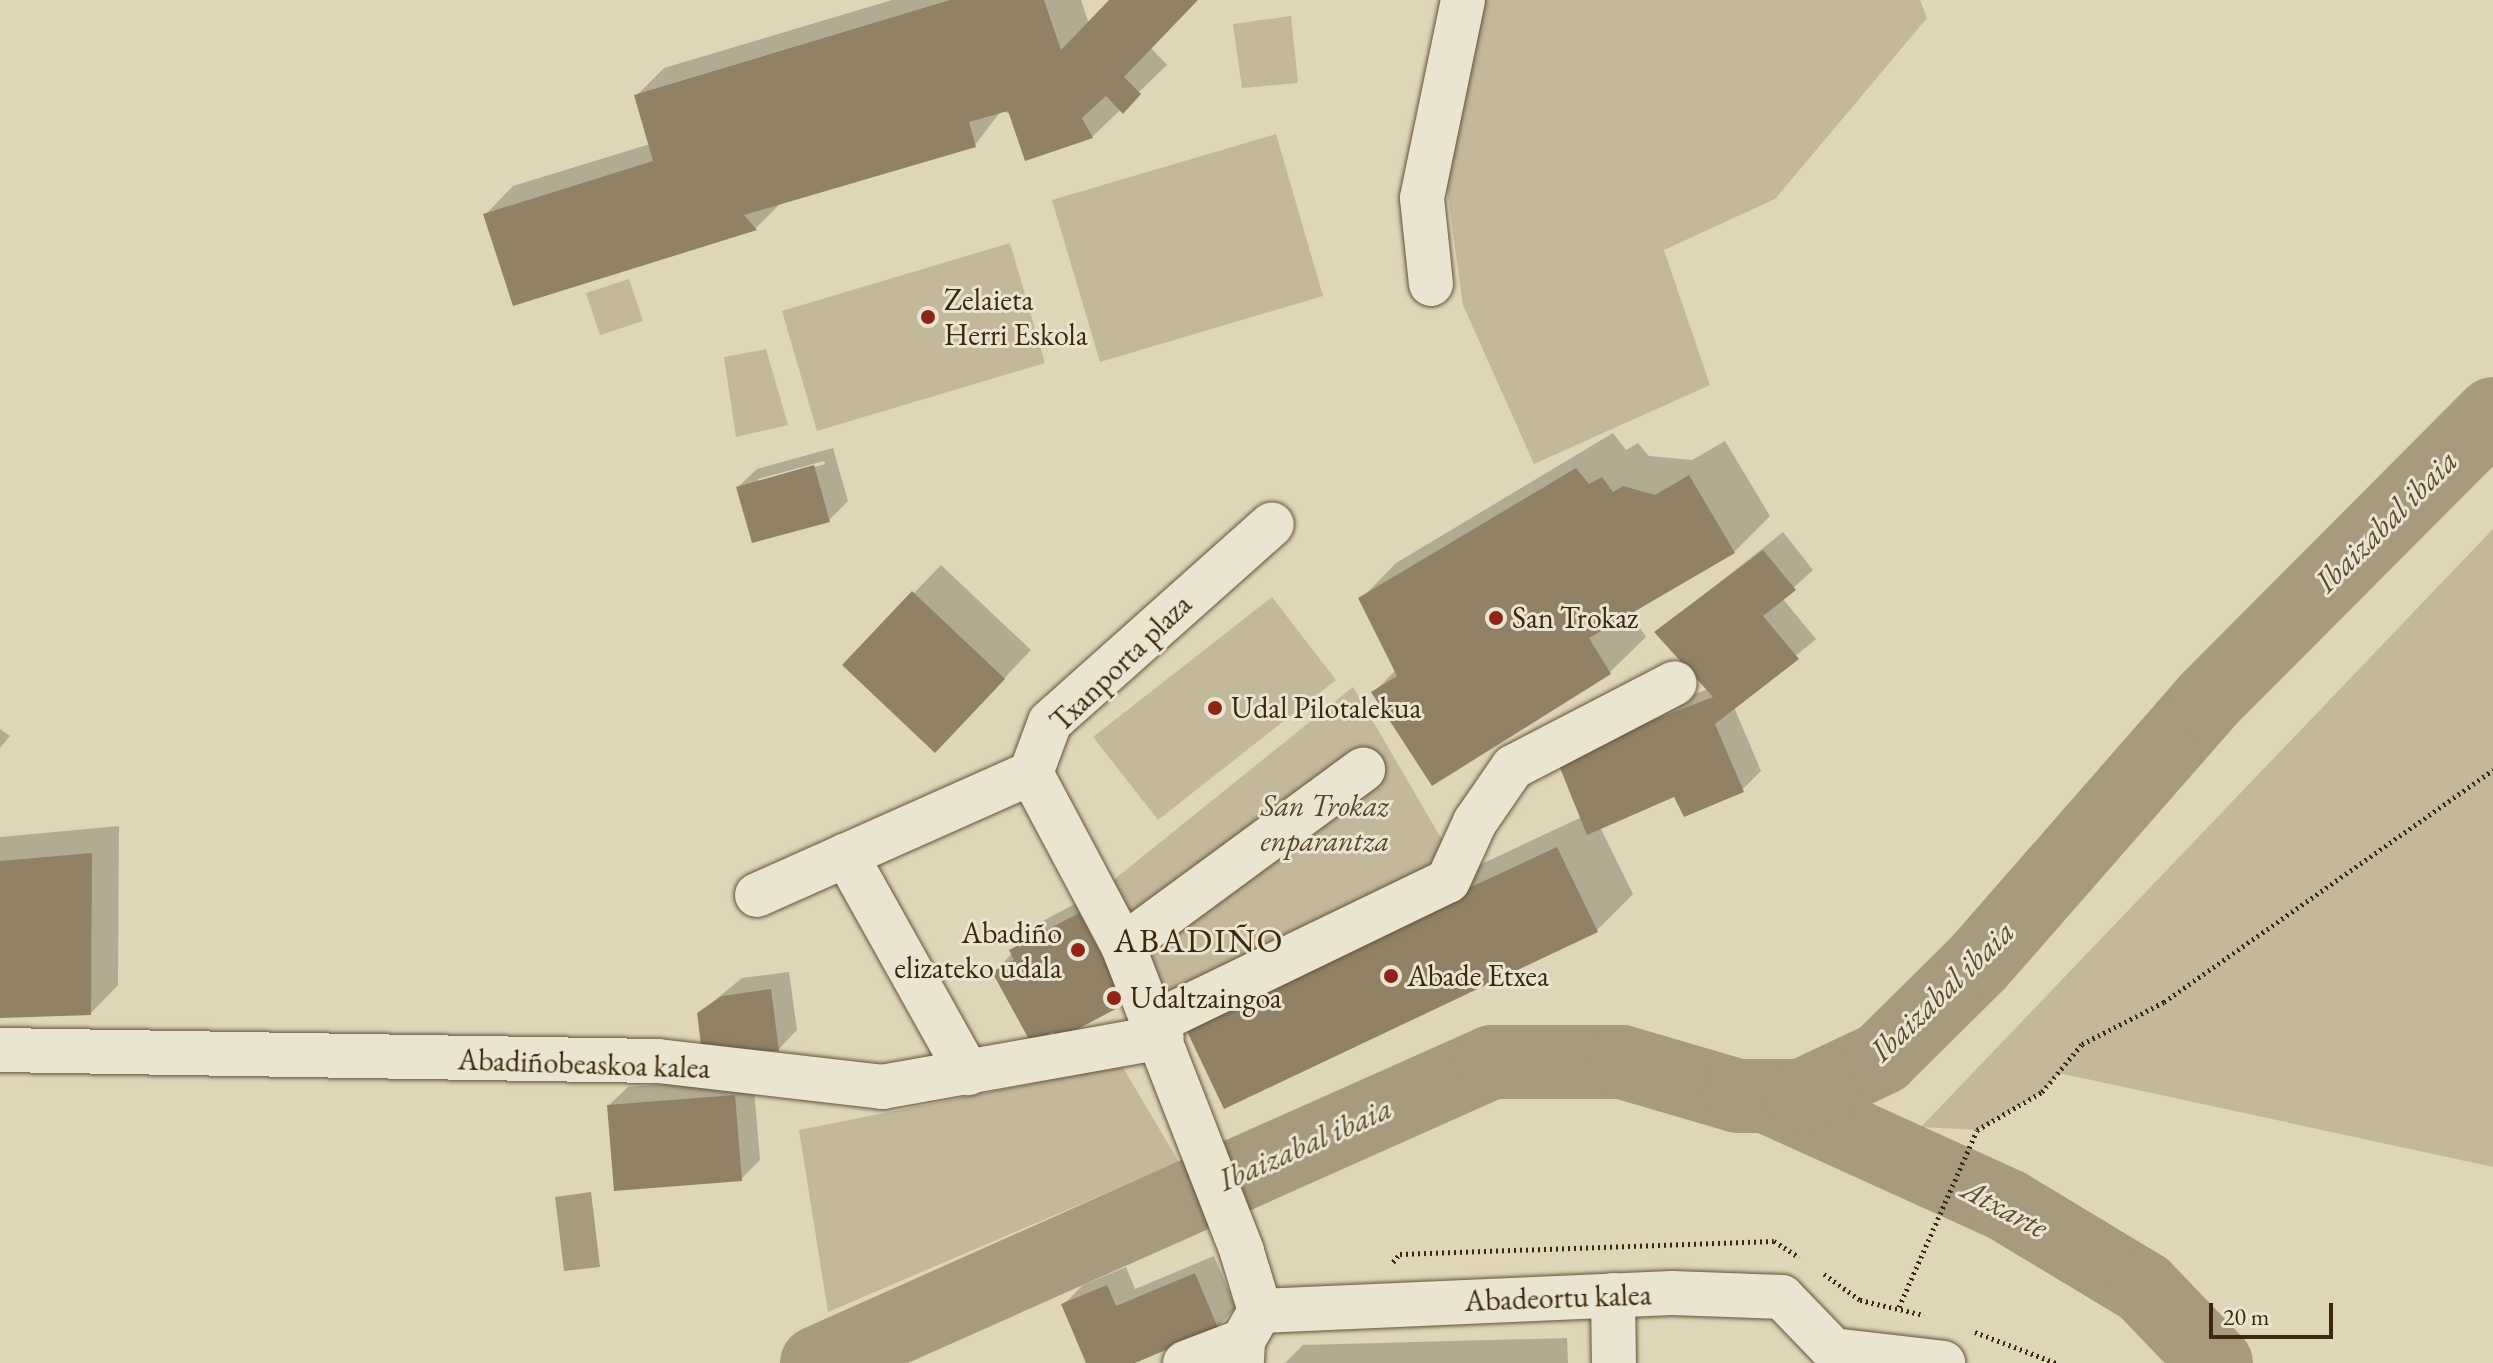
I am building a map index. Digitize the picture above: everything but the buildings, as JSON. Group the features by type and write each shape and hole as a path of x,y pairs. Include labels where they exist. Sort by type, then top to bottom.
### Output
{"street":[{"path":"1431,284 1422,198 1463,0"},
{"name":"Txanporta plaza","path":"1031,773 1050,722 1272,524"},
{"name":"Abadiñobeaskoa kalea","path":"0,1050 658,1061 882,1087 968,1073 1159,1030 1448,881 1475,822 1513,767 1675,683"},
{"path":"1123,946 1363,770"},
{"path":"757,895 1031,773 1123,946 1159,1030 1242,1252 1249,1338"},
{"path":"846,855 968,1073"},
{"path":"1613,1295 1614,1363"},
{"name":"Abadeortu kalea","path":"1185,1363 1249,1338 1613,1295 1782,1297 1833,1350 1943,1363"}],"path":[{"path":"1899,1307 1936,1209 1977,1130 2042,1092 2082,1044 2164,1002 2493,770"}],"green space":[{"path":"1473,0 1920,0 1927,18 1775,199 1664,250 1710,385 1534,464 1463,305 1447,190"},
{"path":"1291,16 1298,83 1242,88 1233,24"},
{"path":"1276,134 1323,296 1100,362 1052,200"},
{"path":"1010,243 1045,363 817,431 782,311"},
{"path":"629,279 643,321 600,335 586,293"},
{"path":"766,349 788,425 736,437 724,357"},
{"path":"2493,529 2493,1167 2059,1073 2042,1092 1977,1130 1921,1127"},
{"name":"Udal Pilotalekua","path":"1272,597 1336,680 1158,820 1093,737"},
{"name":"San Trokaz enparantza","path":"1353,687 1452,857 1168,1004 1111,882"},
{"path":"1122,1066 1179,1162 828,1312 799,1130"}],"shaded area":[{"path":"591,1192 600,1267 564,1271 555,1197"}],"waterway":[{"name":"Ibaizabal ibaia","path":"817,1363 1492,1062 1622,1062 1738,1096 1802,1096 1882,1058 1978,963 2207,701 2493,414"},
{"name":"Atxarte","path":"1766,1096 2008,1206 2144,1288 2216,1363"}],"place":[{"name":"Zelaieta Herri Eskola","path":"928,317"},
{"name":"San Trokaz","path":"1496,618"},
{"name":"Udal Pilotalekua","path":"1215,708"},
{"name":"Abadiño elizateko udala","path":"1078,950"},
{"name":"Abade Etxea","path":"1391,976"},
{"name":"Udaltzaingoa","path":"1114,998"}],"district":[{"name":"ABADIÑO","path":"1199,941"}]}
